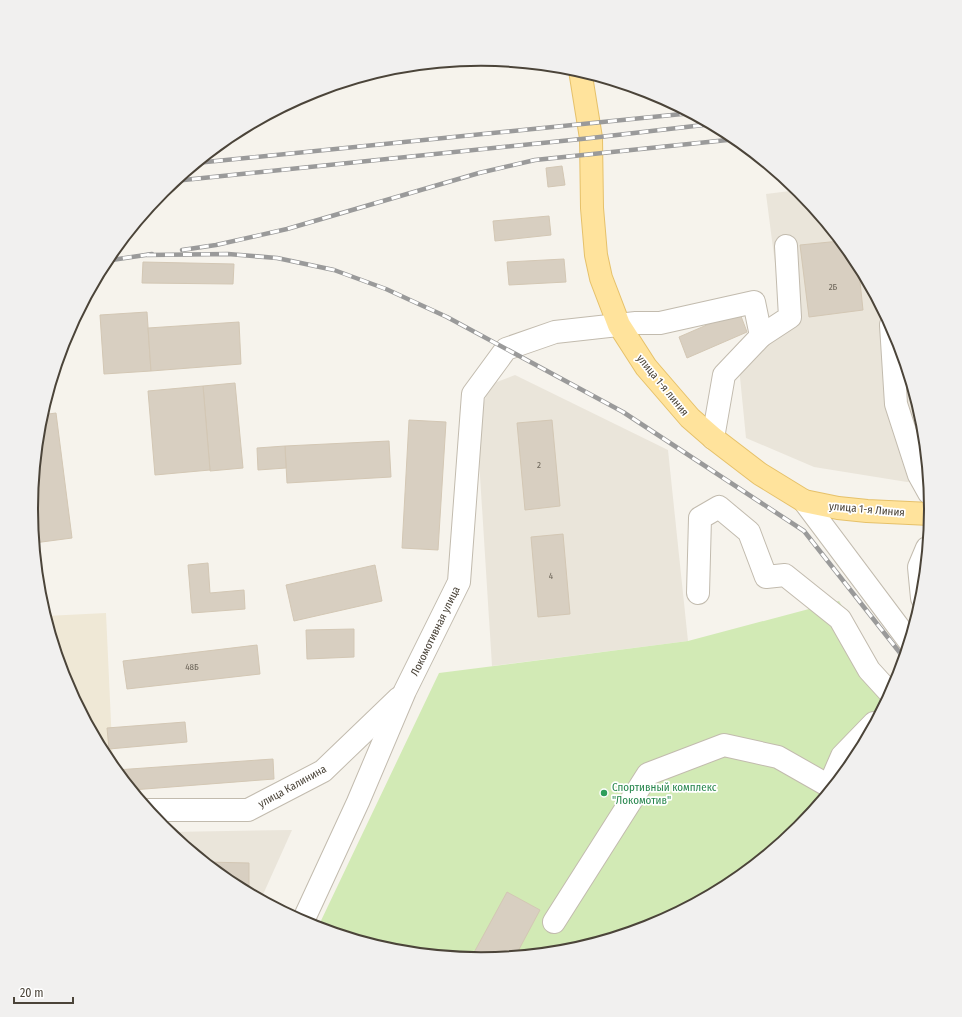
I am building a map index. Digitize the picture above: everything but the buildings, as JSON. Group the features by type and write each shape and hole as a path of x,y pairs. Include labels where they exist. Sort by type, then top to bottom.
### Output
{"main road":[{"name":"улица 1-я линия","path":"581,77 591,138 592,208 596,255 601,278 619,325 646,368 690,418 713,438 760,474 804,501"},
{"name":"улица 1-я Линия","path":"804,501 838,508 924,514"}],"street":[{"path":"713,438 724,375 761,336 790,317 786,246"},
{"name":"Локомотивная улица","path":"306,915 358,802 405,692 459,582 473,394 506,348 555,332 636,323 660,322 754,302 761,336"},
{"path":"891,343 896,404 918,475 923,483"},
{"path":"804,501 905,636"},
{"path":"698,593 700,518 720,507 749,532 766,577 785,575 840,619 869,670 886,687"},
{"name":"улица Калинина","path":"157,810 248,810 323,771 405,692"},
{"path":"835,774 842,756 861,737"},
{"path":"554,922 648,774 724,745 778,757 827,785"}],"shaded area":[{"path":"790,191 814,216 849,262 865,287 890,339 909,394 920,451 923,480 907,482 814,467 746,438 739,367 784,333 766,194"},
{"path":"515,375 668,450 688,641 492,666 477,428 489,385"},
{"path":"106,613 112,754 97,730 72,678 51,616"},
{"path":"292,830 263,894 211,860 178,832"}],"green space":[{"name":"Спортивный комплекс \"Локомотив\"","path":"839,601 888,683 865,730 832,778 814,801 794,822 751,860 702,892 651,918 596,936 539,948 481,952 423,948 366,936 321,921 439,673 688,641"}],"railway":[{"path":"205,162 682,114"},
{"path":"184,180 702,125"},
{"path":"182,250 216,245 287,229 479,173 535,160 727,140"},
{"path":"115,260 152,254"},
{"path":"147,255 228,254 277,258 334,270 386,289 447,317 623,412 804,531 900,652"}],"place":[{"name":"Спортивный комплекс \"Локомотив\"","path":"604,793"}]}
